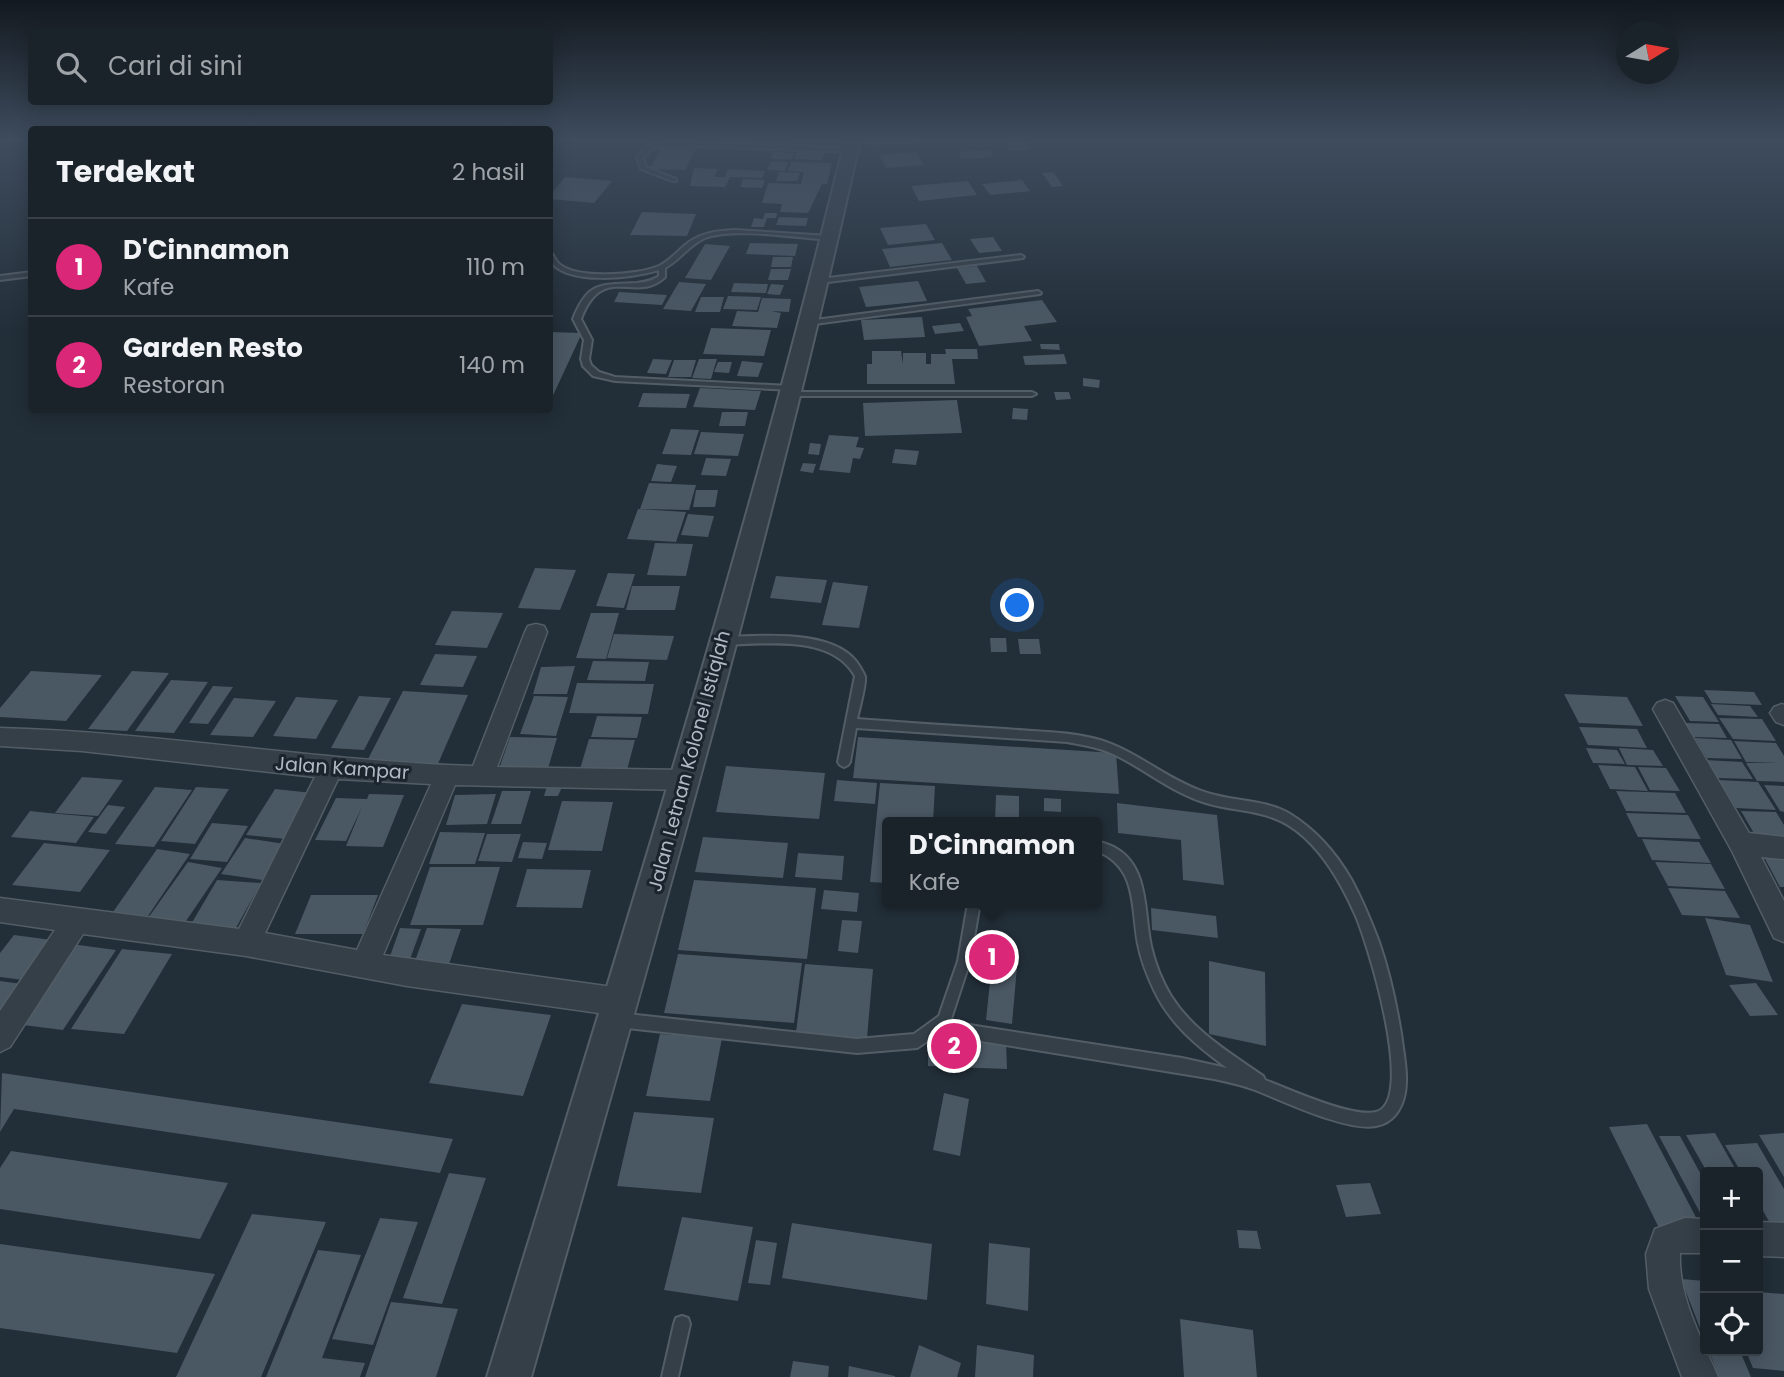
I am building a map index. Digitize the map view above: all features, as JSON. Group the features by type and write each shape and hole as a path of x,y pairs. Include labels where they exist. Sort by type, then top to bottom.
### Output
{"street":[{"name":"Jalan Letnan Kolonel Istiqlah","path":"509,1377 685,780 820,281 838,204"},
{"path":"481,777 536,632"},
{"path":"1665,709 1741,843 1784,929"},
{"name":"Jalan Kampar","path":"0,737 120,745 331,768 481,777 685,780"},
{"path":"246,943 331,768"},
{"path":"365,964 447,775"},
{"path":"1741,843 1784,848"},
{"path":"0,910 246,943 618,1011"},
{"path":"0,1037 78,920"},
{"path":"1700,1236 1674,1237 1667,1241 1660,1260 1666,1287 1700,1377"},
{"path":"1763,1239 1784,1240"}],"lane":[{"path":"553,266 569,272 598,275 631,274 662,267 693,242 715,234 830,238"},
{"path":"820,281 1021,257"},
{"path":"662,267 662,277 652,283 599,288 585,298 577,319 588,340 586,363 596,374 627,380 790,391 1032,394"},
{"path":"0,278 28,274"},
{"path":"598,275 599,288"},
{"path":"807,323 1038,293"},
{"path":"721,641 822,644 844,653 857,668 859,676 844,762"},
{"path":"851,723 1058,737 1100,744 1185,790 1225,803 1266,809 1285,817 1304,831 1333,862 1347,883 1370,938 1391,1009 1398,1079 1397,1096 1384,1116 1371,1120 1337,1113 1215,1072 938,1027"},
{"path":"1102,848 1121,857 1137,883 1145,947 1171,1008 1206,1042 1266,1087"},
{"path":"618,1011 857,1046 917,1041 944,1020 964,961 973,908"},
{"path":"670,1377 682,1324"}],"building":[{"path":"782,204 812,204 808,213 780,212"},
{"path":"642,212 696,214 687,236 630,235"},
{"path":"765,213 777,213 776,218 767,218 764,227 751,227 754,218 763,219"},
{"path":"779,217 808,218 806,226 776,225"},
{"path":"926,224 935,240 888,245 880,228"},
{"path":"993,237 1002,251 979,253 970,239"},
{"path":"750,243 798,244 795,256 746,254"},
{"path":"942,243 952,260 890,267 882,249"},
{"path":"705,244 730,246 711,280 685,278"},
{"path":"773,257 793,257 791,267 771,267"},
{"path":"977,266 986,282 966,284 957,268"},
{"path":"771,269 791,269 788,280 768,280"},
{"path":"918,281 927,301 866,307 859,287"},
{"path":"679,282 706,284 691,311 663,309"},
{"path":"734,283 768,284 766,293 731,292"},
{"path":"771,284 784,285 780,295 767,294"},
{"path":"619,292 667,295 662,305 614,302"},
{"path":"728,296 761,297 757,310 723,309"},
{"path":"701,297 724,297 720,312 695,312"},
{"path":"762,298 791,299 789,312 771,311 781,313 777,328 732,326 737,311 758,312"},
{"path":"1042,300 1057,322 1024,326 1032,341 979,346 966,317 972,316 968,309"},
{"path":"922,317 925,337 864,340 861,320"},
{"path":"960,323 964,331 935,334 932,326"},
{"path":"711,328 771,330 764,356 703,354"},
{"path":"553,332 582,333 553,396"},
{"path":"1040,344 1059,344 1060,350 1041,349"},
{"path":"945,349 977,349 978,359 952,359 955,384 867,384 867,364 872,364 872,351 901,351 903,364 903,353 926,353 926,364 931,364 931,354 946,354"},
{"path":"1064,354 1067,364 1025,365 1023,356"},
{"path":"653,359 672,360 666,374 647,373"},
{"path":"699,359 717,359 711,379 692,378"},
{"path":"674,360 696,360 691,377 668,377"},
{"path":"742,361 763,363 758,377 737,376"},
{"path":"718,362 732,362 729,373 714,372"},
{"path":"1083,378 1100,380 1099,388 1083,386"},
{"path":"700,388 761,391 755,410 693,407"},
{"path":"1054,392 1069,392 1071,399 1056,400"},
{"path":"643,393 690,394 686,408 638,407"},
{"path":"957,400 962,433 865,436 863,403"},
{"path":"1013,408 1028,409 1027,420 1012,419"},
{"path":"722,412 748,412 745,426 719,426"},
{"path":"671,429 699,430 691,455 662,454"},
{"path":"701,432 744,434 738,456 694,454"},
{"path":"829,435 859,437 856,447 864,448 860,459 853,458 850,473 819,470"},
{"path":"810,443 821,444 819,455 808,454"},
{"path":"895,449 919,451 916,465 892,463"},
{"path":"706,458 731,459 726,476 701,475"},
{"path":"803,463 816,464 813,473 800,471"},
{"path":"657,464 677,466 671,482 651,481"},
{"path":"649,483 696,485 689,510 640,509"},
{"path":"696,490 718,490 715,507 693,507"},
{"path":"638,509 686,512 676,542 627,539"},
{"path":"688,514 714,516 708,537 681,535"},
{"path":"655,543 693,544 686,576 647,575"},
{"path":"535,568 576,570 560,610 518,608"},
{"path":"608,573 635,574 624,608 596,606"},
{"path":"776,576 827,580 821,603 770,598"},
{"path":"833,582 868,586 859,628 822,625"},
{"path":"632,586 680,586 675,610 626,610"},
{"path":"452,611 503,613 487,648 435,645"},
{"path":"591,613 619,613 606,659 576,658"},
{"path":"614,634 674,636 667,660 607,658"},
{"path":"990,638 1006,638 1007,652 991,652"},
{"path":"1018,639 1039,639 1041,654 1020,654"},
{"path":"435,654 477,656 463,687 420,685"},
{"path":"593,661 649,662 645,681 587,680"},
{"path":"575,666 567,694 533,694 541,667"},
{"path":"31,671 102,675 66,721 0,717 0,708"},
{"path":"132,671 169,673 127,731 88,729"},
{"path":"171,680 208,682 174,733 135,731"},
{"path":"577,683 654,684 648,714 569,713"},
{"path":"213,686 233,687 208,724 189,723"},
{"path":"1704,690 1754,692 1762,705 1712,703"},
{"path":"403,691 468,695 437,766 367,761"},
{"path":"1564,694 1627,697 1643,726 1579,723"},
{"path":"359,696 391,698 364,750 331,748"},
{"path":"534,696 568,697 556,736 520,734"},
{"path":"1675,696 1703,697 1719,722 1690,721"},
{"path":"296,697 338,700 316,739 273,736"},
{"path":"234,698 276,701 253,737 210,735"},
{"path":"1711,704 1750,706 1758,717 1718,715"},
{"path":"597,716 642,717 637,738 591,737"},
{"path":"1719,718 1762,719 1776,741 1733,739"},
{"path":"1685,723 1719,724 1727,738 1694,737"},
{"path":"1579,727 1637,729 1647,748 1588,745"},
{"path":"510,737 557,738 547,772 498,772"},
{"path":"858,737 1116,753 1119,794 853,778"},
{"path":"1695,738 1731,740 1742,759 1707,758"},
{"path":"589,739 635,740 627,770 580,769"},
{"path":"1734,741 1776,743 1784,756 1784,782 1757,781 1746,763 1780,763 1746,762"},
{"path":"1586,748 1617,750 1625,764 1593,763"},
{"path":"1619,748 1653,750 1663,766 1627,765"},
{"path":"1705,760 1742,762 1753,779 1716,778"},
{"path":"1598,765 1635,767 1648,791 1610,789"},
{"path":"726,766 825,773 819,819 716,812"},
{"path":"1638,767 1666,768 1680,791 1650,790"},
{"path":"82,777 123,780 98,816 55,813"},
{"path":"837,780 877,783 875,804 834,801"},
{"path":"1719,780 1758,782 1776,810 1736,808"},
{"path":"880,783 935,786 933,817 882,817 882,883 870,882"},
{"path":"1764,785 1784,786 1784,812 1780,811"},
{"path":"547,786 562,787 558,796 544,796"},
{"path":"155,787 192,790 154,847 115,844"},
{"path":"196,787 229,789 195,844 161,841"},
{"path":"275,789 313,793 286,839 246,835"},
{"path":"502,791 531,791 521,824 491,824"},
{"path":"1616,791 1675,793 1686,813 1626,811"},
{"path":"369,794 404,795 383,847 346,846 362,807 346,841 315,840 336,798 367,799"},
{"path":"496,794 487,824 446,825 455,795"},
{"path":"996,795 1019,796 1019,817 995,817"},
{"path":"1044,798 1061,799 1061,812 1044,811"},
{"path":"562,801 613,802 602,851 548,850"},
{"path":"1117,803 1217,815 1224,885 1183,880 1181,840 1118,833"},
{"path":"108,805 125,807 106,834 88,832"},
{"path":"30,811 94,817 76,843 11,837"},
{"path":"1741,811 1776,812 1784,825 1784,836 1755,835"},
{"path":"1626,813 1688,815 1701,839 1638,837"},
{"path":"212,823 248,826 227,862 190,859"},
{"path":"440,832 485,833 475,864 429,864"},
{"path":"487,834 521,834 512,862 478,861"},
{"path":"703,837 788,843 783,878 695,872"},
{"path":"245,838 285,844 262,880 221,874"},
{"path":"1642,839 1699,842 1711,863 1652,860"},
{"path":"523,842 547,843 542,859 518,858"},
{"path":"44,843 110,850 80,892 12,885"},
{"path":"157,849 190,854 148,916 113,912"},
{"path":"798,853 844,856 842,880 795,877"},
{"path":"1763,855 1784,857 1784,887 1780,887"},
{"path":"188,862 222,868 184,924 148,918"},
{"path":"1655,862 1711,864 1725,889 1668,886"},
{"path":"430,867 500,867 483,925 410,925"},
{"path":"527,869 591,870 582,908 516,907"},
{"path":"217,880 261,883 232,935 187,931"},
{"path":"694,880 816,888 807,959 678,950"},
{"path":"1668,888 1725,891 1740,918 1682,915"},
{"path":"824,890 859,893 857,912 821,909"},
{"path":"311,895 378,895 363,934 295,934"},
{"path":"1151,908 1216,916 1218,938 1152,930"},
{"path":"1705,918 1750,925 1773,982 1726,975"},
{"path":"842,920 862,921 858,953 838,951"},
{"path":"400,928 421,929 409,962 388,962"},
{"path":"427,928 461,929 447,970 412,969"},
{"path":"14,935 52,940 23,980 0,977 0,953"},
{"path":"71,944 116,950 63,1030 15,1024"},
{"path":"122,949 172,954 124,1034 71,1029"},
{"path":"678,954 802,963 794,1023 664,1013"},
{"path":"1209,961 1265,972 1266,1046 1209,1034"},
{"path":"992,962 1017,967 1012,1024 986,1020"},
{"path":"805,964 873,969 867,1038 796,1032"},
{"path":"0,981 22,984 0,1013"},
{"path":"1756,983 1778,1015 1750,1016 1729,985"},
{"path":"462,1004 551,1015 523,1096 429,1083"},
{"path":"660,1034 722,1038 710,1101 646,1096"},
{"path":"928,1038 1006,1041 1007,1069 928,1066"},
{"path":"2,1073 453,1139 440,1173 14,1109 0,1132"},
{"path":"944,1093 969,1099 960,1156 933,1150"},
{"path":"634,1112 714,1118 701,1193 617,1186"},
{"path":"1647,1124 1700,1225 1659,1228 1609,1127"},
{"path":"1715,1133 1734,1167 1704,1167 1686,1135"},
{"path":"1784,1133 1784,1177 1759,1135"},
{"path":"1659,1136 1680,1136 1700,1173 1700,1213"},
{"path":"1757,1143 1784,1189 1784,1232 1775,1232 1763,1211 1763,1167 1738,1167 1725,1145"},
{"path":"11,1151 228,1183 200,1239 0,1209 0,1168"},
{"path":"449,1173 486,1178 442,1304 403,1298"},
{"path":"1370,1183 1381,1214 1346,1217 1336,1185"},
{"path":"252,1214 326,1222 261,1377 176,1377"},
{"path":"682,1217 753,1227 738,1301 664,1290"},
{"path":"380,1218 418,1222 373,1345 332,1339"},
{"path":"792,1223 932,1244 927,1300 782,1278"},
{"path":"1237,1230 1257,1231 1261,1249 1239,1248"},
{"path":"756,1240 777,1243 770,1285 748,1283"},
{"path":"989,1243 1030,1248 1028,1311 986,1304"},
{"path":"0,1244 215,1274 177,1353 0,1328"},
{"path":"318,1250 361,1255 322,1358 365,1363 360,1377 266,1377"},
{"path":"1681,1279 1700,1281 1700,1328"},
{"path":"1763,1292 1784,1294 1784,1371 1753,1368 1748,1356 1763,1356"},
{"path":"391,1302 458,1309 436,1377 365,1377"},
{"path":"1180,1319 1253,1330 1257,1377 1184,1377"},
{"path":"919,1345 961,1363 957,1377 910,1377"},
{"path":"977,1345 1034,1355 1033,1377 975,1377"},
{"path":"1711,1356 1742,1356 1751,1377 1719,1377"},
{"path":"793,1361 829,1366 828,1377 790,1377"},
{"path":"849,1366 895,1376 895,1377 848,1377"}],"place":[{"name":"D'Cinnamon","path":"992,957"},
{"name":"Garden Resto","path":"954,1046"}]}
